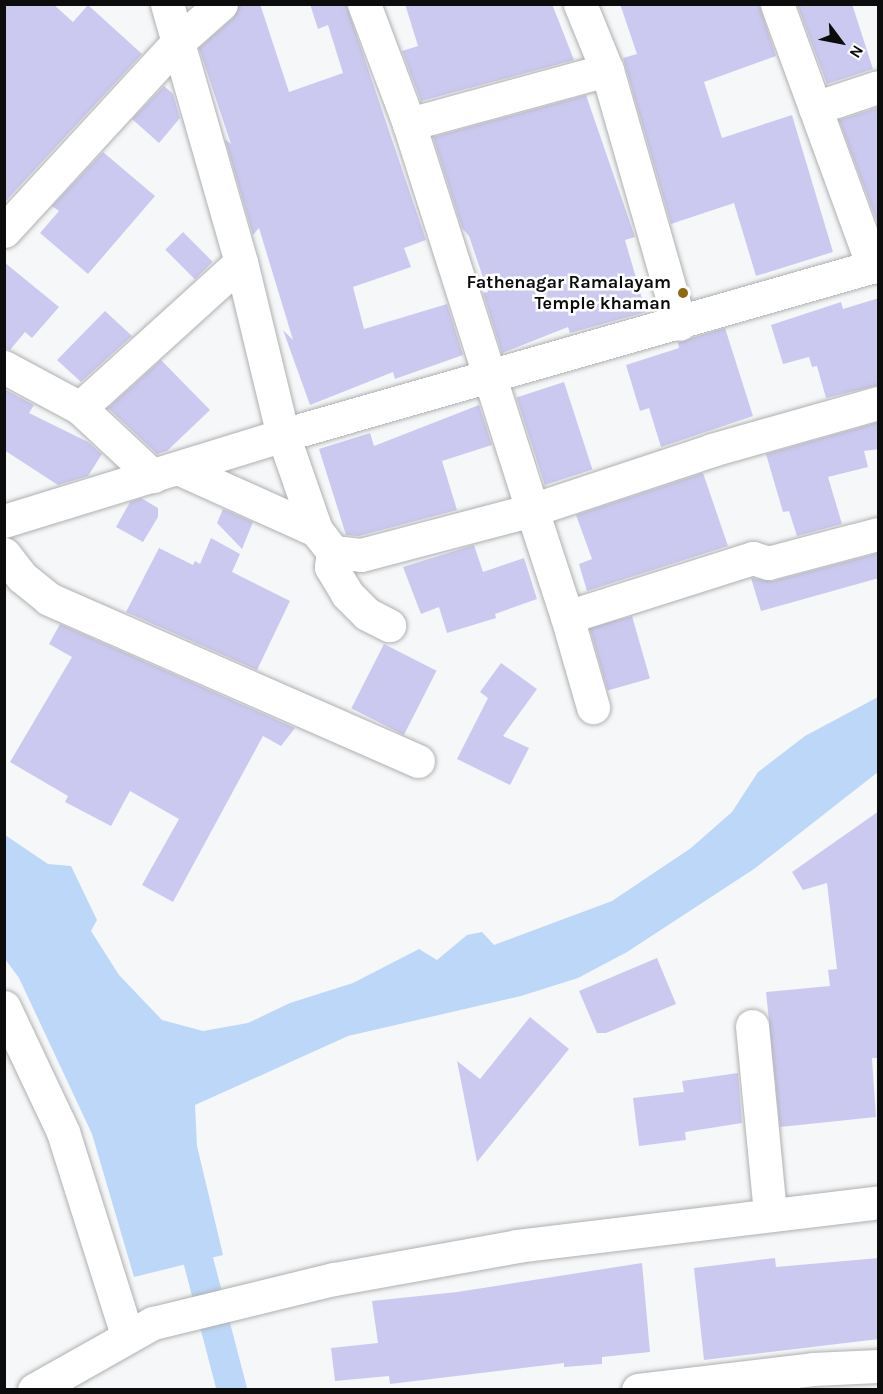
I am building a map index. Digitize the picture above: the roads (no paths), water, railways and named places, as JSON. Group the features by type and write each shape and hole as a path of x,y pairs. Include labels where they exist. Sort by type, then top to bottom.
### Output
{"street":[{"path":"167,4 241,262 283,435 325,541 331,567 347,594 366,614 389,625"},
{"path":"4,231 179,40 221,4"},
{"path":"364,4 409,124 567,618 593,707"},
{"path":"579,4 607,70 680,324"},
{"path":"4,520 167,473 283,435 680,324 876,266 777,4"},
{"path":"409,124 607,70"},
{"path":"815,108 879,87"},
{"path":"80,408 241,262"},
{"path":"4,367 80,408 167,473 361,555 532,510 712,450 879,403"},
{"path":"567,618 753,558 768,563 879,534"},
{"path":"4,555 22,577 49,599 418,761"},
{"path":"4,1007 63,1132 140,1329"},
{"path":"752,1026 770,1214"},
{"path":"34,1389 140,1329 334,1279 517,1245 879,1202"},
{"path":"638,1389 805,1379 879,1366"}],"water":[{"path":"878,697 878,772 754,869 627,952 578,978 521,996 348,1036 195,1105 197,1146 223,1255 134,1277 92,1134 19,978 5,959 5,835 48,864 71,866 97,920 91,931 119,975 162,1020 203,1031 248,1023 290,1003 353,983 419,949 437,960 467,935 482,932 494,945 612,901 691,848 732,812 758,772 805,736"}],"waterway":[{"path":"188,1221 232,1390"}],"place":[{"name":"Fathenagar Ramalayam Temple khaman","path":"683,293"}]}
